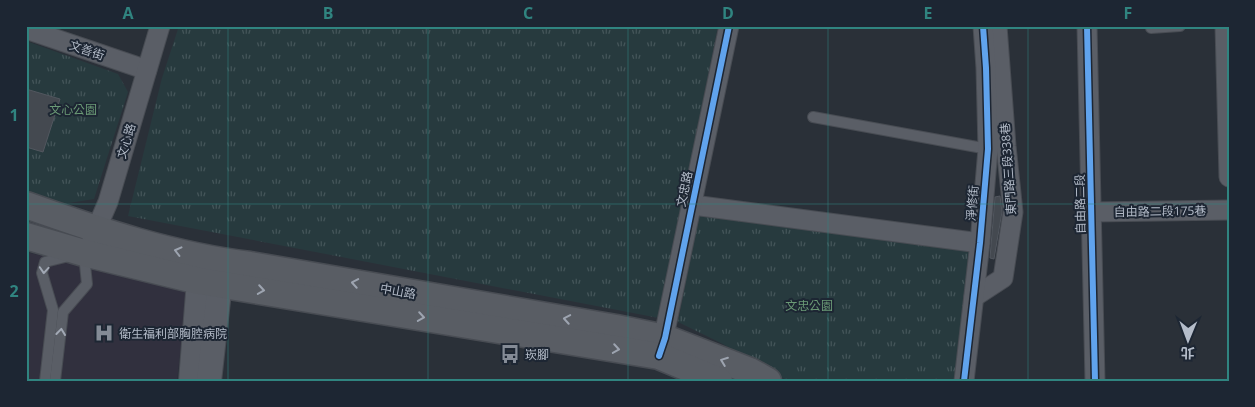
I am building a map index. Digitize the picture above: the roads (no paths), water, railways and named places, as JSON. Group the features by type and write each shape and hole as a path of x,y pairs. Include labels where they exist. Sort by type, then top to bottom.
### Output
{"main road":[{"name":"中山路","path":"26,205 122,237 212,275"},
{"name":"中山路","path":"26,236 84,253 212,275 250,265 578,321 662,347 750,371 768,381"},
{"name":"中山路","path":"662,347 688,375 719,381"}],"street":[{"name":"文心路","path":"84,253 97,229 108,202 160,26"},
{"name":"文忠路","path":"662,347 729,26"},
{"name":"淨修街","path":"964,381 980,243 988,149 986,68 982,26"},
{"name":"東門路三段338巷","path":"974,297 1003,278 1013,212 997,26"},
{"name":"自由路二段","path":"1087,26 1094,381"},
{"path":"1225,26 1229,177"},
{"name":"文善街","path":"26,29 147,70"},
{"path":"692,205 980,243"},
{"name":"自由路二段175巷","path":"1092,212 1229,210"},
{"path":"200,380 212,275"}],"lane":[{"path":"1151,28 1180,26"},
{"path":"813,117 988,149"},
{"path":"45,381 53,310 42,273 45,262 84,253 87,284 63,312 55,381"}],"place":[{"name":"衛生福利部胸腔病院","path":"104,333"},
{"name":"崁腳","path":"510,354"}],"park label":[{"name":"文心公園","path":"73,109"},
{"name":"文忠公園","path":"809,305"}]}
